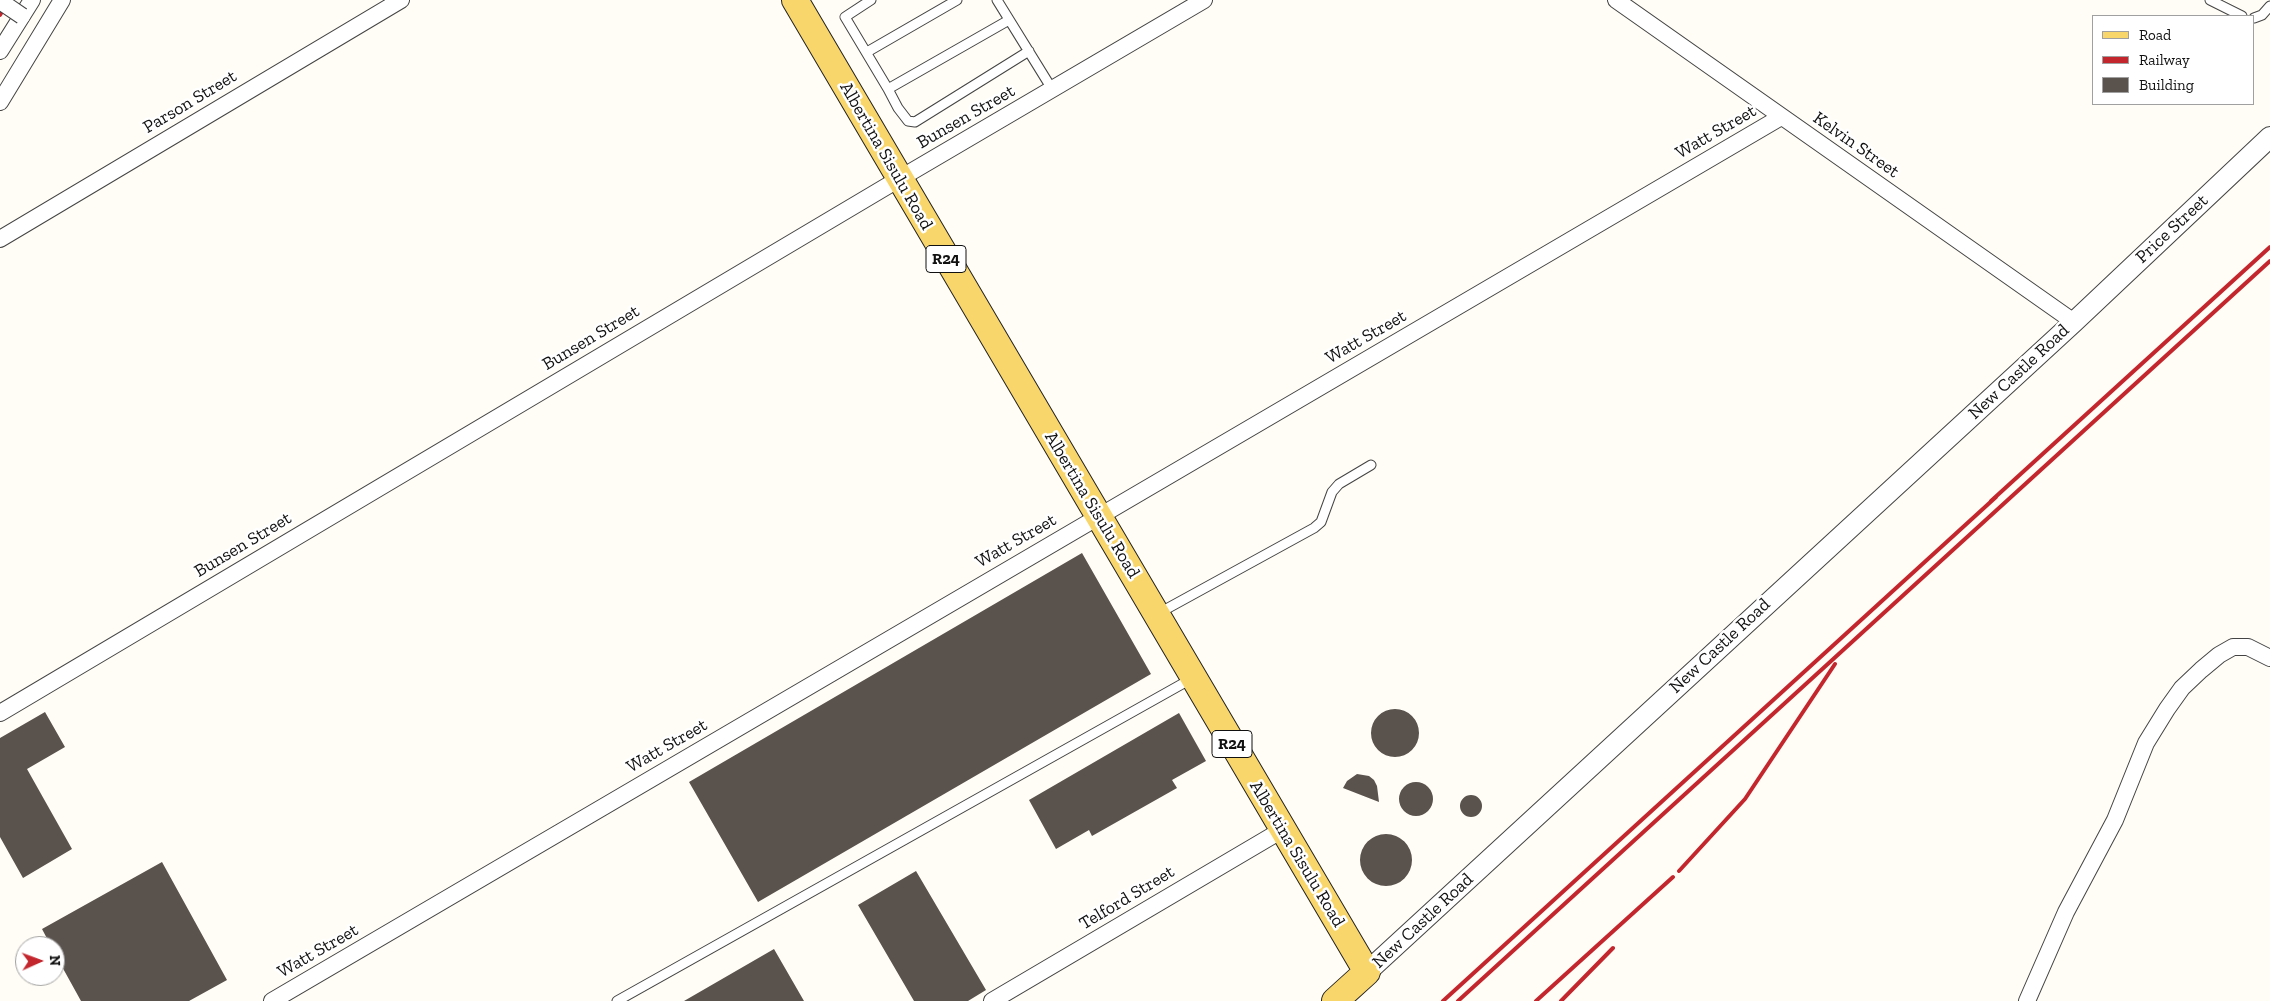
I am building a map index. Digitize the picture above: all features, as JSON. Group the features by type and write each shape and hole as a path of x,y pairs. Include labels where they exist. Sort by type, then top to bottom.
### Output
{"main road":[{"name":"Albertina Sisulu Road","path":"795,0 1367,972"},
{"path":"1336,1001 1367,972"}],"street":[{"path":"0,51 6,27 22,16 32,0"},
{"path":"0,102 62,0"},
{"name":"Parson Street","path":"0,239 401,0"},
{"name":"Bunsen Street","path":"0,713 899,178 1204,0"},
{"name":"Kelvin Street","path":"1616,0 2074,322"},
{"path":"0,1 22,16"},
{"name":"Watt Street","path":"272,1001 1781,117"},
{"name":"Price Street","path":"2074,322 2270,137"},
{"name":"New Castle Road","path":"1367,972 2074,322"},
{"path":"2027,1001 2066,912 2115,820 2146,743 2167,709 2182,688 2201,670 2219,654 2233,647 2248,647 2270,658"},
{"name":"Telford Street","path":"992,1001 1282,830"}],"lane":[{"path":"871,0 845,17 908,121 915,122 1028,51"},
{"path":"867,52 957,0"},
{"path":"997,0 1052,89"},
{"path":"2210,0 2240,15"},
{"path":"2255,18 2262,15 2270,6"},
{"path":"888,89 1009,20"},
{"path":"1156,614 1314,528 1321,522 1332,492 1339,484 1371,465"},
{"path":"617,1001 1193,677"}],"building":[{"path":"1082,553 1151,674 758,902 689,782"},
{"path":"1395,709 1404,711 1412,716 1417,724 1419,733 1417,742 1412,750 1404,755 1395,757 1386,755 1378,750 1373,742 1371,733 1373,724 1378,716 1386,711"},
{"path":"45,712 65,747 27,769 72,849 23,878 0,837 0,738"},
{"path":"1179,713 1206,761 1172,780 1177,788 1092,836 1089,830 1056,849 1029,800"},
{"path":"1357,774 1369,776 1374,780 1377,786 1379,802 1343,788 1347,781"},
{"path":"1416,782 1423,783 1428,787 1432,792 1432,806 1428,811 1423,815 1416,816 1409,815 1404,811 1400,806 1399,799 1400,792 1404,787 1409,783"},
{"path":"1471,795 1479,798 1482,806 1479,814 1471,817 1463,814 1460,806 1463,798"},
{"path":"1381,834 1391,834 1400,838 1408,846 1412,860 1408,874 1400,882 1391,886 1381,886 1372,882 1364,874 1360,865 1360,855 1364,846 1372,838"},
{"path":"162,862 227,980 189,1001 81,1001 65,972 65,936 46,936 42,929"},
{"path":"916,871 986,990 968,1001 914,1001 858,905"},
{"path":"774,949 804,1001 684,1001"}],"railway":[{"path":"0,15 9,0"},
{"path":"1991,501 2270,247"},
{"path":"1458,1001 2270,261"},
{"path":"1443,1001 1996,497"},
{"path":"1679,871 1745,799 1835,664"},
{"path":"1536,1001 1673,877"},
{"path":"1561,1001 1613,948"}]}
